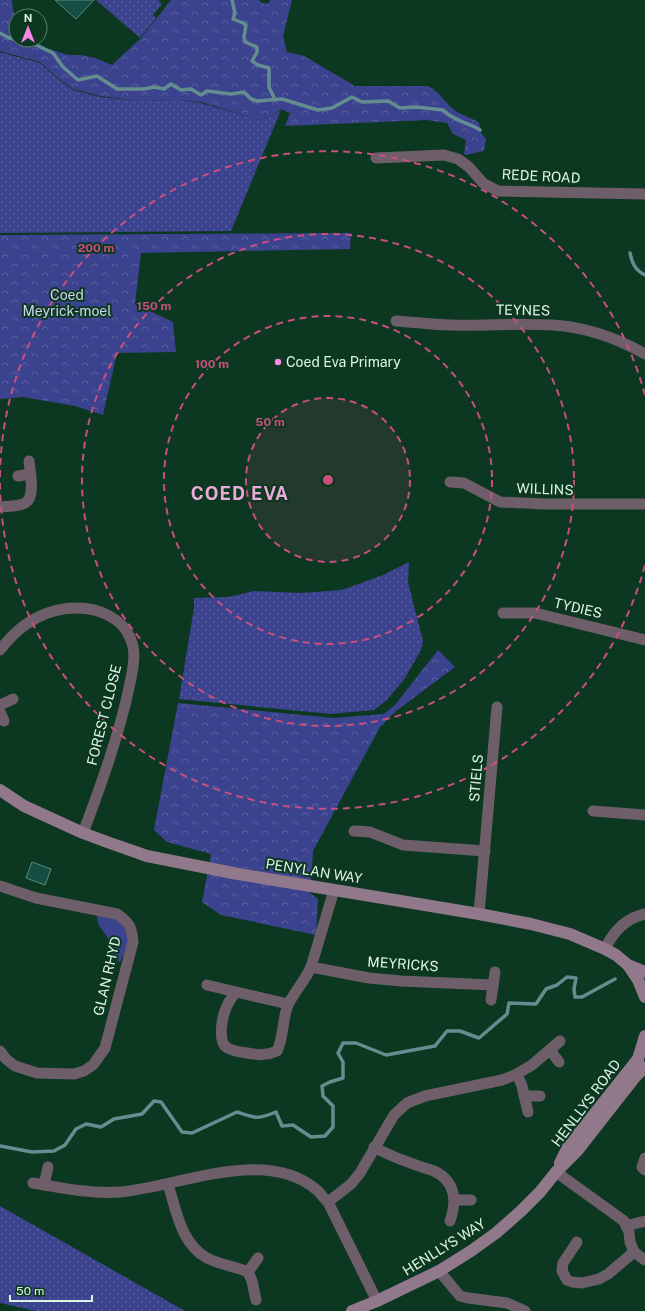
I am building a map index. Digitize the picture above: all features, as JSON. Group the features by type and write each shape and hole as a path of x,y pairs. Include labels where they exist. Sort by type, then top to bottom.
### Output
{"street":[{"name":"REDE ROAD","path":"376,158 444,155 458,159 469,167 483,183 498,191 645,194"},
{"name":"TEYNES","path":"396,321 450,325 553,325 604,335 628,344 645,354"},
{"path":"0,507 26,503 30,497 29,461"},
{"path":"18,476 30,474"},
{"name":"WILLINS","path":"450,482 464,483 500,502 592,505 645,504"},
{"name":"FOREST CLOSE","path":"0,650 19,629 30,621 42,614 68,608 96,610 109,615 120,623 132,640 134,651 131,677 124,710 100,787 83,833"},
{"name":"TYDIES","path":"503,613 535,613 645,640"},
{"path":"0,705 12,699"},
{"name":"STIELS","path":"479,914 497,707"},
{"name":"PENYLAN WAY","path":"0,790 24,806 83,833 147,856 238,874 479,914 531,924 570,934 605,949 616,955 628,965 638,980 645,997"},
{"path":"593,811 645,815"},
{"path":"354,831 370,832 403,845 485,851"},
{"name":"GLAN RHYD","path":"0,886 36,898 116,914 126,920 132,930 133,942 105,1048 93,1065 84,1071 74,1074 37,1073 15,1066 6,1059 0,1051"},
{"path":"236,992 224,1011 222,1042 226,1047 232,1050 256,1055 268,1055 277,1051 280,1045 288,1004 307,977 334,890"},
{"path":"605,949 615,933 625,922 636,916 645,914"},
{"name":"PENYLAN WAY","path":"628,965 645,972"},
{"name":"MEYRICKS","path":"310,967 369,978 493,986"},
{"path":"491,1000 495,972"},
{"path":"207,985 288,1004"},
{"name":"HENLLYS ROAD","path":"556,1172 568,1147 638,1059 645,1036"},
{"path":"328,1202 351,1184 360,1173 394,1115 408,1104 425,1096 502,1080 517,1074 532,1065 560,1041"},
{"path":"550,1050 559,1062"},
{"name":"HENLLYS ROAD","path":"556,1172 577,1151 635,1077 645,1068"},
{"path":"517,1074 522,1086 528,1112"},
{"path":"524,1096 540,1096"},
{"path":"374,1148 435,1172 445,1178 453,1192 455,1200 454,1211 450,1221"},
{"path":"645,1158 642,1167 645,1170"},
{"path":"44,1185 48,1167"},
{"path":"33,1183 82,1191 101,1192 132,1190 168,1184 221,1172 246,1169 281,1173 300,1180 317,1191 328,1202 377,1302"},
{"path":"556,1172 618,1217 629,1232 630,1242 634,1252 645,1260"},
{"name":"HENLLYS WAY","path":"352,1311 377,1302 439,1271 471,1251 496,1233 521,1211 540,1192 556,1172"},
{"path":"168,1184 180,1224 190,1243 197,1251 208,1258 248,1272 252,1281 256,1300"},
{"path":"455,1200 471,1200"},
{"path":"626,1226 645,1221"},
{"path":"578,1242 563,1263 562,1271 567,1280 572,1282 582,1283 599,1279 608,1274 634,1252"},
{"path":"248,1272 258,1258"},
{"path":"439,1271 460,1296 507,1303 525,1311"}],"green space":[{"path":"0,0 12,0 13,8 8,8 8,48 46,48 68,55 81,55 95,58 112,65 141,38 171,0 259,0 262,3 268,4 270,0 292,0 283,36 287,52 304,56 355,86 428,86 454,110 479,123 481,133 486,139 484,151 466,155 464,154 466,140 453,134 447,123 427,120 285,126 290,113 281,109 268,118 259,120 201,102 178,100 139,101 100,96 73,89 55,76 40,62 0,51"},
{"path":"96,0 158,0 162,4 153,15 156,18 140,38"},
{"path":"0,52 40,63 55,77 73,90 100,97 139,101 178,100 201,103 259,120 268,118 281,110 231,231 0,233"},
{"name":"Coed Meyrick-moel","path":"351,233 350,249 141,253 135,304 173,322 176,352 117,353 103,415 75,406 23,397 0,399 0,235"},
{"path":"409,562 408,582 423,641 421,650 405,678 387,700 374,710 331,714 179,699 194,608 194,598 229,597 254,591 301,593 342,590 383,575"},
{"path":"438,650 455,667 396,711 380,727 313,851 310,893 318,899 316,935 221,915 202,902 211,854 167,842 154,830 178,703 333,718 384,714 395,705"},
{"path":"97,914 118,918 129,935 126,949 120,962 114,957 109,940 99,925"},
{"path":"0,1206 185,1311 36,1311 0,1303"}],"building":[{"path":"55,0 94,0 76,19"},
{"path":"32,862 51,869 45,885 26,878"}],"waterway":[{"path":"232,0 235,13 233,19 246,25 244,37 245,42 257,47 257,52 252,61 258,65 269,68 269,87 275,100"},
{"path":"0,33 9,38 34,44 53,53 63,67 78,80 97,76 117,89 144,89 154,87 164,89 171,84 181,90 191,89 201,95 207,91 231,94 244,92 251,99 257,101 282,99 318,110 332,108 352,97 362,102 388,101 400,108 416,107 443,110 451,117 480,130"},
{"path":"630,253 634,266 645,275"},
{"path":"0,1146 32,1152 54,1151 65,1145 76,1129 86,1124 101,1127 114,1119 142,1114 154,1101 161,1102 182,1132 192,1133 237,1112 256,1117 276,1112 282,1126 293,1125 311,1137 325,1136 333,1127 333,1106 323,1096 322,1086 343,1078 343,1062 338,1053 343,1043 356,1043 386,1055 435,1046 447,1031 460,1031 479,1038 507,1014 509,1003 536,1004 546,989 557,985 567,977 576,978 574,989 575,997 582,997 615,979"}],"place":[{"name":"Coed Eva Primary","path":"278,362"}],"district":[{"name":"COED EVA","path":"240,494"}]}
